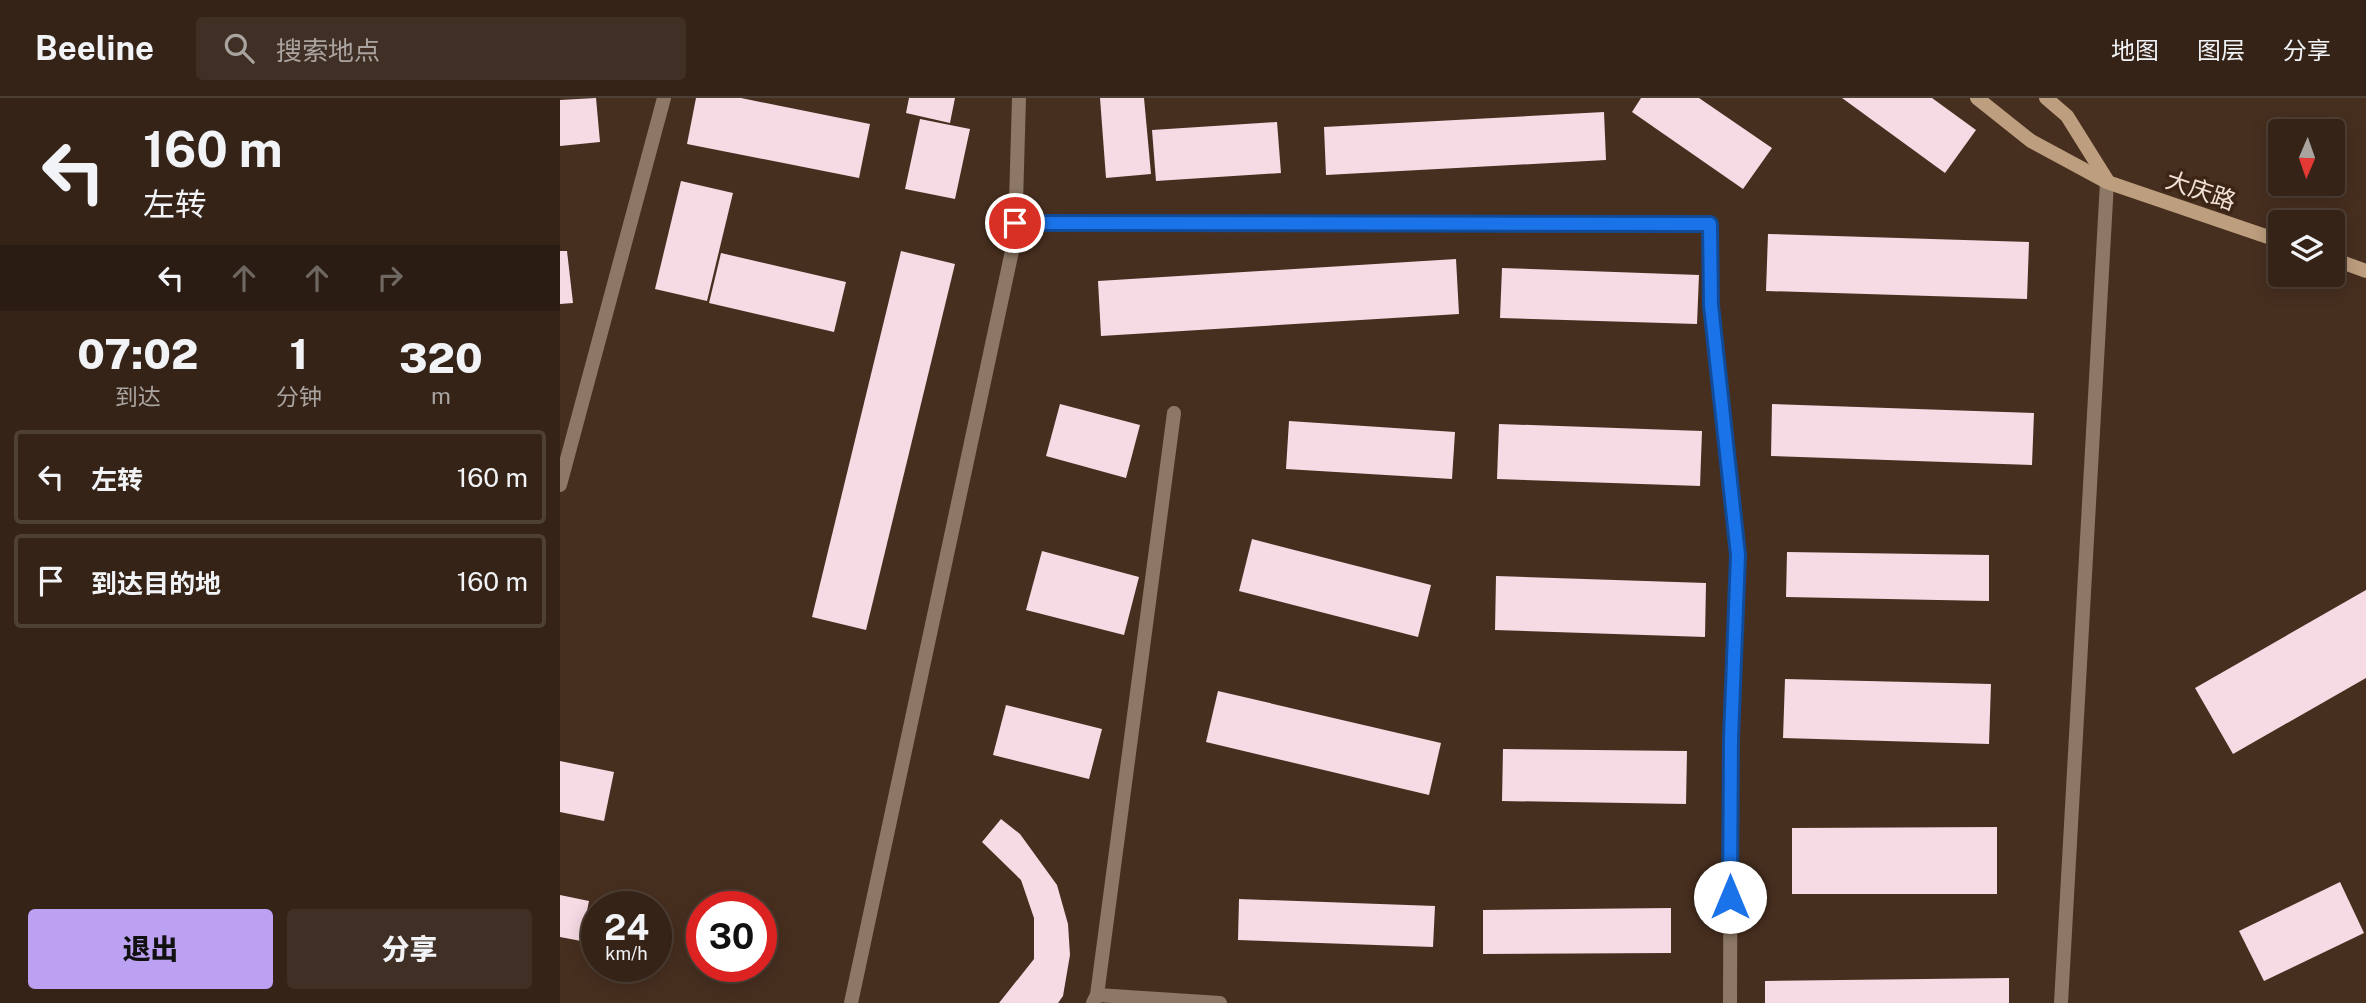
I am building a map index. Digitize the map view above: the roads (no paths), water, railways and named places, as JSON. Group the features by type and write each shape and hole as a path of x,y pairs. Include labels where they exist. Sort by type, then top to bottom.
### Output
{"street":[{"path":"560,485 664,98"},
{"path":"851,1003 1012,251 1019,98"},
{"name":"大庆路","path":"1977,98 2031,141 2107,182 2268,237"},
{"path":"2046,98 2067,116 2107,182 2061,1003"},
{"path":"1015,223 1710,224 1711,305 1738,555 1731,738 1730,1003"},
{"path":"2345,263 2366,271"},
{"path":"1174,414 1095,999 1220,1003"}]}
